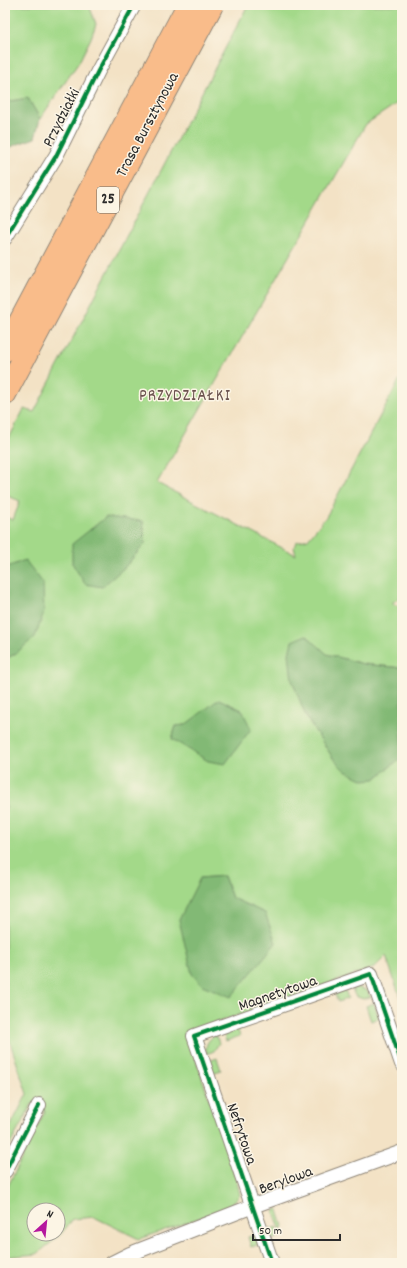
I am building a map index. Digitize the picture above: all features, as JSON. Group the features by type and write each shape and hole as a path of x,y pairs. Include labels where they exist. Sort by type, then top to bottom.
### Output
{"main road":[{"name":"Trasa Bursztynowa","path":"5,350 188,5"},
{"name":"Trasa Bursztynowa","path":"5,394 212,5"}],"street":[{"name":"Przydziałki","path":"5,238 56,156 101,65 134,5"},
{"name":"Magnetytowa","path":"194,1036 371,974 402,1064"},
{"name":"Nefrytowa","path":"194,1036 272,1263"},
{"path":"5,1171 39,1105"},
{"name":"Berylowa","path":"112,1263 130,1254 253,1206 402,1152"}],"green space":[{"path":"5,5 89,5 96,24 79,62 40,119 28,98 5,102"},
{"path":"248,5 402,5 402,100 366,124 157,483 296,555 294,547 296,542 308,539 326,517 402,375 402,596 392,603 402,608 402,668 363,664 326,654 306,635 306,717 335,761 375,779 402,757 402,1003 386,956 374,968 187,1033 240,1195 228,1208 139,1239 94,1217 73,1219 66,1228 66,1202 26,1202 26,1242 52,1242 37,1254 5,1257 5,1192 45,1111 32,1104 10,1145 5,1144 5,1137 27,1094 5,1027 5,808 7,807 5,806 5,659 15,654 25,561 5,568 5,517 13,520 20,501 5,495 5,446 24,409 34,412","holes":["185,725 172,739 176,726","224,876 232,898 200,878"]},
{"path":"28,98 40,119 35,138 5,150 5,102"},
{"path":"106,517 143,521 145,544 125,567 102,587 85,584 72,563 72,544"},
{"path":"25,560 43,583 44,612 35,637 15,654 5,659 5,568"},
{"path":"306,635 327,654 363,664 402,668 402,757 375,779 364,780 345,771 335,761 306,717 292,680 289,654 292,641"},
{"path":"219,699 242,710 251,729 225,764 208,761 172,739 176,726 185,725"},
{"path":"224,876 232,898 265,913 276,943 231,997 202,985 192,974 179,920 200,878"},
{"path":"356,987 366,990 371,997 363,999 355,996 352,988"},
{"path":"345,990 348,998 338,1002 335,994"},
{"path":"374,1003 379,1018 371,1021 366,1006"},
{"path":"237,1028 240,1036 226,1041 223,1032"},
{"path":"216,1035 219,1043 214,1051 206,1054 208,1043 211,1038"},
{"path":"217,1058 221,1070 213,1073 209,1061"},
{"path":"277,1207 283,1226 281,1231 274,1212"},
{"path":"276,1227 279,1237 271,1240 268,1230"},
{"path":"256,1235 260,1244 251,1247 248,1237"}],"cycle path":[{"path":"5,238 56,156 98,71 134,5"},
{"path":"272,1263 194,1036 371,974 402,1064"},
{"path":"5,1171 39,1105"}],"district":[{"name":"PRZYDZIAŁKI","path":"185,397"}]}
